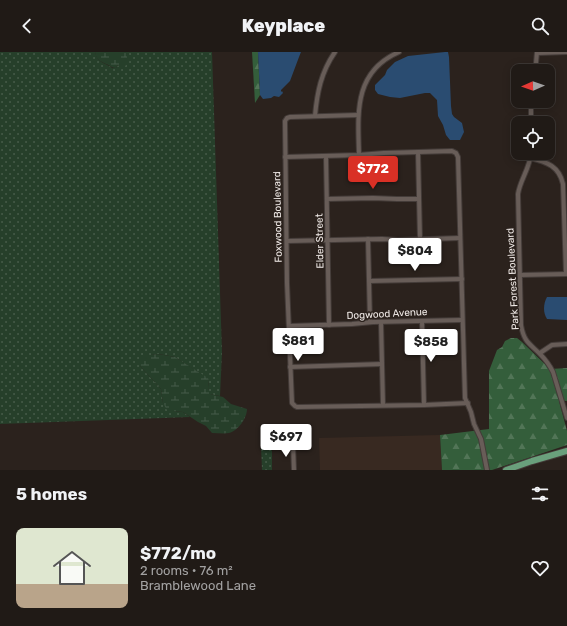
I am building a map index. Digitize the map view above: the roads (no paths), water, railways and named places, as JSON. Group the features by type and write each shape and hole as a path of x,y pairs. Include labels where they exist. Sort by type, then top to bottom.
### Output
{"main road":[{"path":"506,470 567,451"}],"street":[{"path":"315,116 317,98 322,77 335,52"},
{"path":"359,155 358,115 362,91 369,77 380,64 399,52"},
{"path":"535,64 538,53 567,52"},
{"path":"285,157 284,123 286,119 290,117 358,115"},
{"path":"418,152 420,240"},
{"name":"Foxwood Boulevard","path":"468,403 424,405 293,405 291,401 287,283 285,157 418,152 454,152 458,155 464,394 468,403 481,439 487,470"},
{"name":"Elder Street","path":"326,156 330,325"},
{"name":"Park Forest Boulevard","path":"529,160 520,182 518,194 521,325 528,343 540,354 553,372 567,418"},
{"path":"520,275 566,274 566,235 563,184 557,171 551,165 538,160"},
{"path":"327,199 419,199"},
{"path":"287,241 368,239 420,240 460,238"},
{"path":"368,239 370,322"},
{"path":"369,281 462,279"},
{"name":"Dogwood Avenue","path":"289,326 462,320"},
{"path":"422,321 424,405"},
{"path":"381,322 383,405"},
{"path":"540,354 552,345 567,344"},
{"path":"290,367 382,364"},
{"path":"293,445 294,470"}],"water":[{"path":"258,52 301,52 290,81 281,90 283,93 279,97 274,96 263,99 260,95"},
{"path":"448,52 452,114 462,123 464,132 460,140 450,140 446,135 438,116 437,100 430,93 400,98 378,94 375,90 375,85 395,62 408,56"},
{"path":"547,297 567,297 567,320 547,319 544,308"}]}
